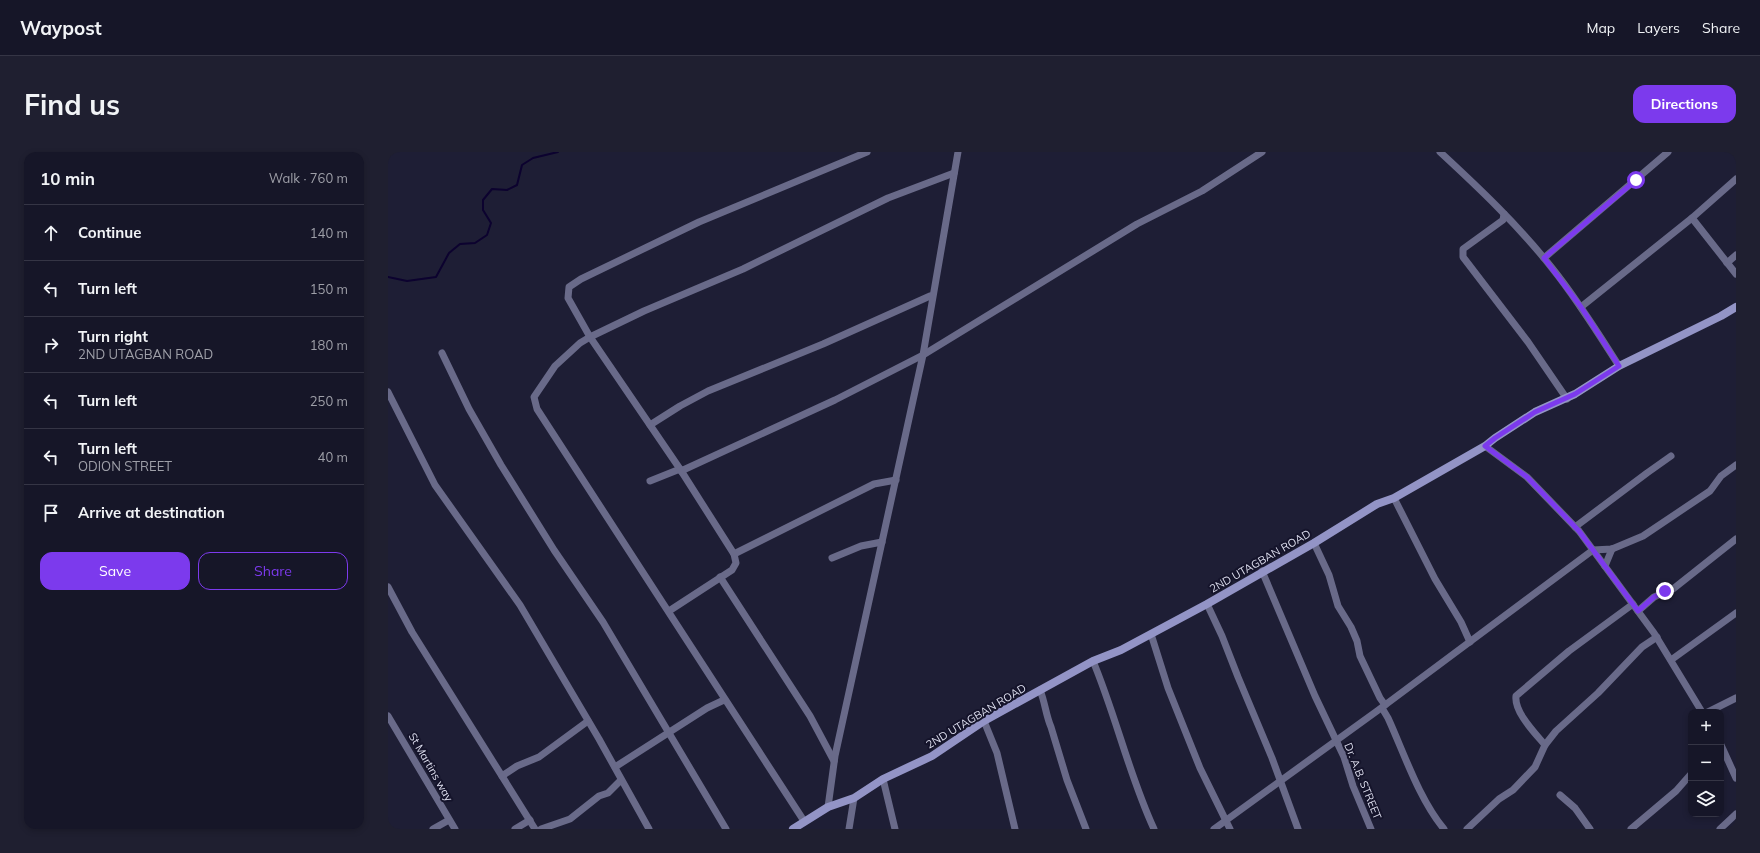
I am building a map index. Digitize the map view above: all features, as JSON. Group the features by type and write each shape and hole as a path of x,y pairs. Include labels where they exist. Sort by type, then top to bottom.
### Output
{"street":[{"path":"669,611 732,570 736,563 734,554 680,470 590,337 568,298 570,287 581,279 699,222 867,152"},
{"path":"828,807 834,761 923,355 958,152"},
{"path":"650,481 680,470 835,400 923,355 1131,227 1202,191 1262,152"},
{"path":"1440,152 1504,214 1544,258 1581,307 1619,366"},
{"path":"1544,258 1668,152"},
{"path":"804,821 537,408 534,396 555,366 580,343 590,337 644,311 743,269 888,198 954,173"},
{"path":"1581,307 1692,218 1736,178"},
{"path":"1504,214 1503,220 1463,249 1463,257 1528,342 1567,399"},
{"path":"1692,218 1736,274"},
{"path":"1727,263 1736,255"},
{"path":"650,425 680,406 708,391 823,344 930,296"},
{"name":"2ND UTAGBAN ROAD","path":"793,829 828,807 854,798 883,779 932,756 984,721 1093,660 1121,650 1207,604 1377,504 1394,498 1485,446 1535,412 1567,399 1619,366 1721,316 1736,307"},
{"path":"442,353 469,409 501,465 554,550 603,622 726,829"},
{"path":"388,392 436,485 520,605 615,767 649,829"},
{"path":"1485,446 1527,477 1575,527 1657,637 1700,709"},
{"path":"1575,527 1672,456"},
{"path":"1214,829 1593,550 1612,549 1643,536 1710,491 1720,476 1736,465"},
{"path":"734,554 874,484 896,480"},
{"path":"1394,498 1435,579 1461,622 1470,642"},
{"path":"1638,611 1654,597 1673,589 1736,539"},
{"path":"832,558 861,546 882,542"},
{"path":"1314,542 1329,575 1338,606 1354,634 1360,656 1388,718 1427,803 1435,818 1444,829"},
{"path":"1605,566 1612,549"},
{"name":"Dr. A.B. STREET","path":"1262,571 1335,741 1344,756 1353,786 1371,829"},
{"path":"720,577 810,716 834,761"},
{"path":"388,588 412,632 535,829"},
{"path":"1207,604 1222,636 1298,829"},
{"path":"1545,745 1525,721 1515,702 1516,696 1569,651 1633,604"},
{"path":"1671,660 1736,613"},
{"path":"1151,634 1168,688 1200,768 1230,829"},
{"path":"1467,829 1499,799 1505,796 1521,782 1535,767 1545,745 1556,730 1598,693 1642,647 1657,637"},
{"path":"1093,660 1103,681 1132,774 1154,829"},
{"path":"1040,690 1046,704 1047,719 1051,727 1067,780 1086,829"},
{"path":"1714,709 1736,698"},
{"path":"615,767 707,708 724,700"},
{"name":"St Martins way","path":"388,716 455,829"},
{"path":"502,776 517,766 539,757 588,721"},
{"path":"984,721 997,753 1004,788 1015,829"},
{"path":"1724,751 1734,769 1736,778"},
{"path":"1631,829 1676,791 1688,777"},
{"path":"883,779 895,829"},
{"path":"541,829 570,819 599,796 608,793 621,780"},
{"path":"1560,795 1575,808 1590,829"},
{"path":"849,829 854,798"},
{"path":"1720,829 1736,814"},
{"path":"433,829 449,820"},
{"path":"515,829 530,820"}],"waterway":[{"path":"388,277 407,281 436,277 449,253 460,244 475,243 487,235 491,223 483,210 483,200 492,189 507,190 517,185 522,165 533,158 558,152"}],"route":[{"path":"1636,180 1544,258 1581,307 1619,366 1588,387 1550,407 1535,412 1485,446 1527,477 1579,531 1638,611 1654,597 1665,591"}]}
